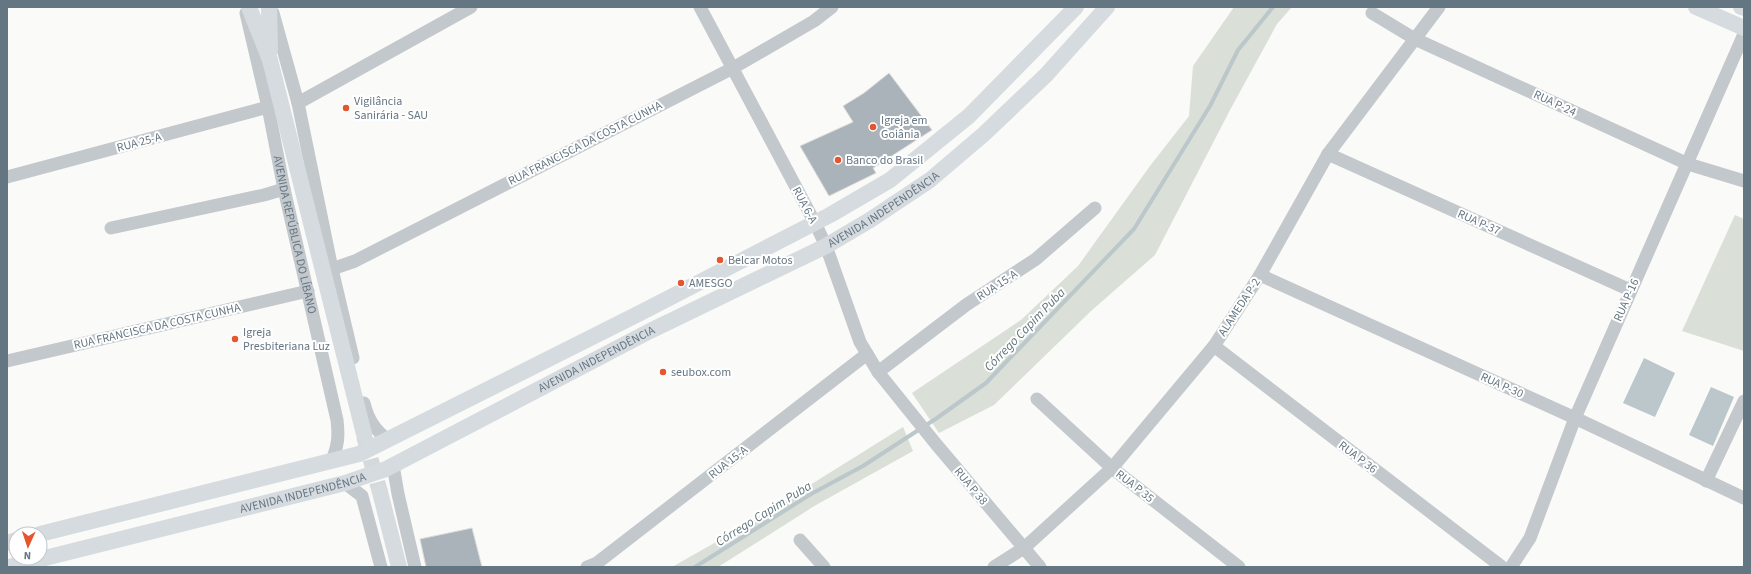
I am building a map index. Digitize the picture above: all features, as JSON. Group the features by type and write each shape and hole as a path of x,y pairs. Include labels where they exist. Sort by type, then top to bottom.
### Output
{"main road":[{"name":"AVENIDA REPÚBLICA DO LÍBANO","path":"249,7 270,60 364,434"},
{"name":"AVENIDA REPÚBLICA DO LÍBANO","path":"270,7 270,60"},
{"name":"AVENIDA INDEPENDÊNCIA","path":"48,532 337,460 373,448 640,314 815,223 890,180 969,116 1076,7"},
{"name":"AVENIDA INDEPENDÊNCIA","path":"9,567 349,482 390,467 404,458 650,331 826,246 870,220 936,175 984,134 1046,76 1107,7"},
{"path":"1696,7 1744,28"},
{"path":"640,314 650,331"},
{"path":"380,492 399,567"},
{"path":"87,522 92,546"}],"street":[{"name":"AVENIDA REPÚBLICA DO LÍBANO","path":"245,7 268,107 284,190 337,420 339,438 336,451 337,460"},
{"name":"AVENIDA REPÚBLICA DO LÍBANO","path":"270,7 298,103 332,269 365,409 369,421 376,431 388,440"},
{"path":"298,103 471,7"},
{"name":"RUA 6-A","path":"700,7 826,246 860,342 878,372 905,404"},
{"name":"RUA FRANCISCA DA COSTA CUNHA","path":"332,269 355,261 733,68 814,21 832,7"},
{"name":"ALAMEDA P-2","path":"994,567 1024,548 1112,468 1214,346 1260,275 1328,154 1439,7"},
{"name":"RUA P-24","path":"1372,13 1415,39 1688,164 1744,182"},
{"name":"RUA P-16","path":"1511,567 1530,538 1575,418 1630,290 1688,164 1744,34"},
{"name":"RUA 25-A","path":"8,173 268,107"},
{"name":"RUA P-37","path":"1328,154 1630,290"},
{"path":"111,228 284,190"},
{"name":"RUA 15-A","path":"878,372 966,305 1036,259 1095,208"},
{"name":"RUA P-30","path":"1260,275 1575,418 1744,498"},
{"name":"RUA FRANCISCA DA COSTA CUNHA","path":"7,361 308,291"},
{"name":"RUA P 36","path":"1214,346 1502,567"},
{"name":"RUA 15-A","path":"587,567 597,563 867,354"},
{"name":"RUA P 35","path":"1037,399 1112,468 1239,567"},
{"path":"1706,481 1744,401"},
{"name":"RUA P 38","path":"905,404 936,444 1040,567"},
{"path":"390,467 398,494 415,567"},
{"path":"349,482 362,496 381,567"},
{"path":"800,540 824,567"}],"shaded area":[{"path":"1234,7 1292,7 1277,24 1230,110 1155,255 1091,311 994,405 939,433 912,393 1021,320 1078,266 1150,166 1189,116 1193,66"},
{"path":"1735,215 1744,219 1744,351 1682,331"},
{"path":"1644,358 1675,373 1655,417 1623,403"},
{"path":"1711,387 1734,397 1713,446 1689,435"},
{"path":"903,427 913,451 816,505 718,567 672,567 746,525"}],"building":[{"path":"889,73 932,130 873,168 876,173 829,196 800,146 853,122 843,106 864,93"},
{"path":"472,528 482,567 426,567 420,539"}],"waterway":[{"name":"Córrego Capim Puba","path":"695,567 811,494 863,466 937,418 986,383 1134,229 1210,106 1238,50 1273,7"}],"tunnel":[{"path":"364,436 380,492"}],"place":[{"name":"Vigilância Sanirária - SAU","path":"346,108"},
{"name":"Igreja em Goiânia","path":"873,127"},
{"name":"Banco do Brasil","path":"838,160"},
{"name":"Belcar Motos","path":"720,260"},
{"name":"AMESGO","path":"681,283"},
{"name":"Igreja Presbiteriana Luz","path":"235,339"},
{"name":"seubox.com","path":"663,372"}]}
